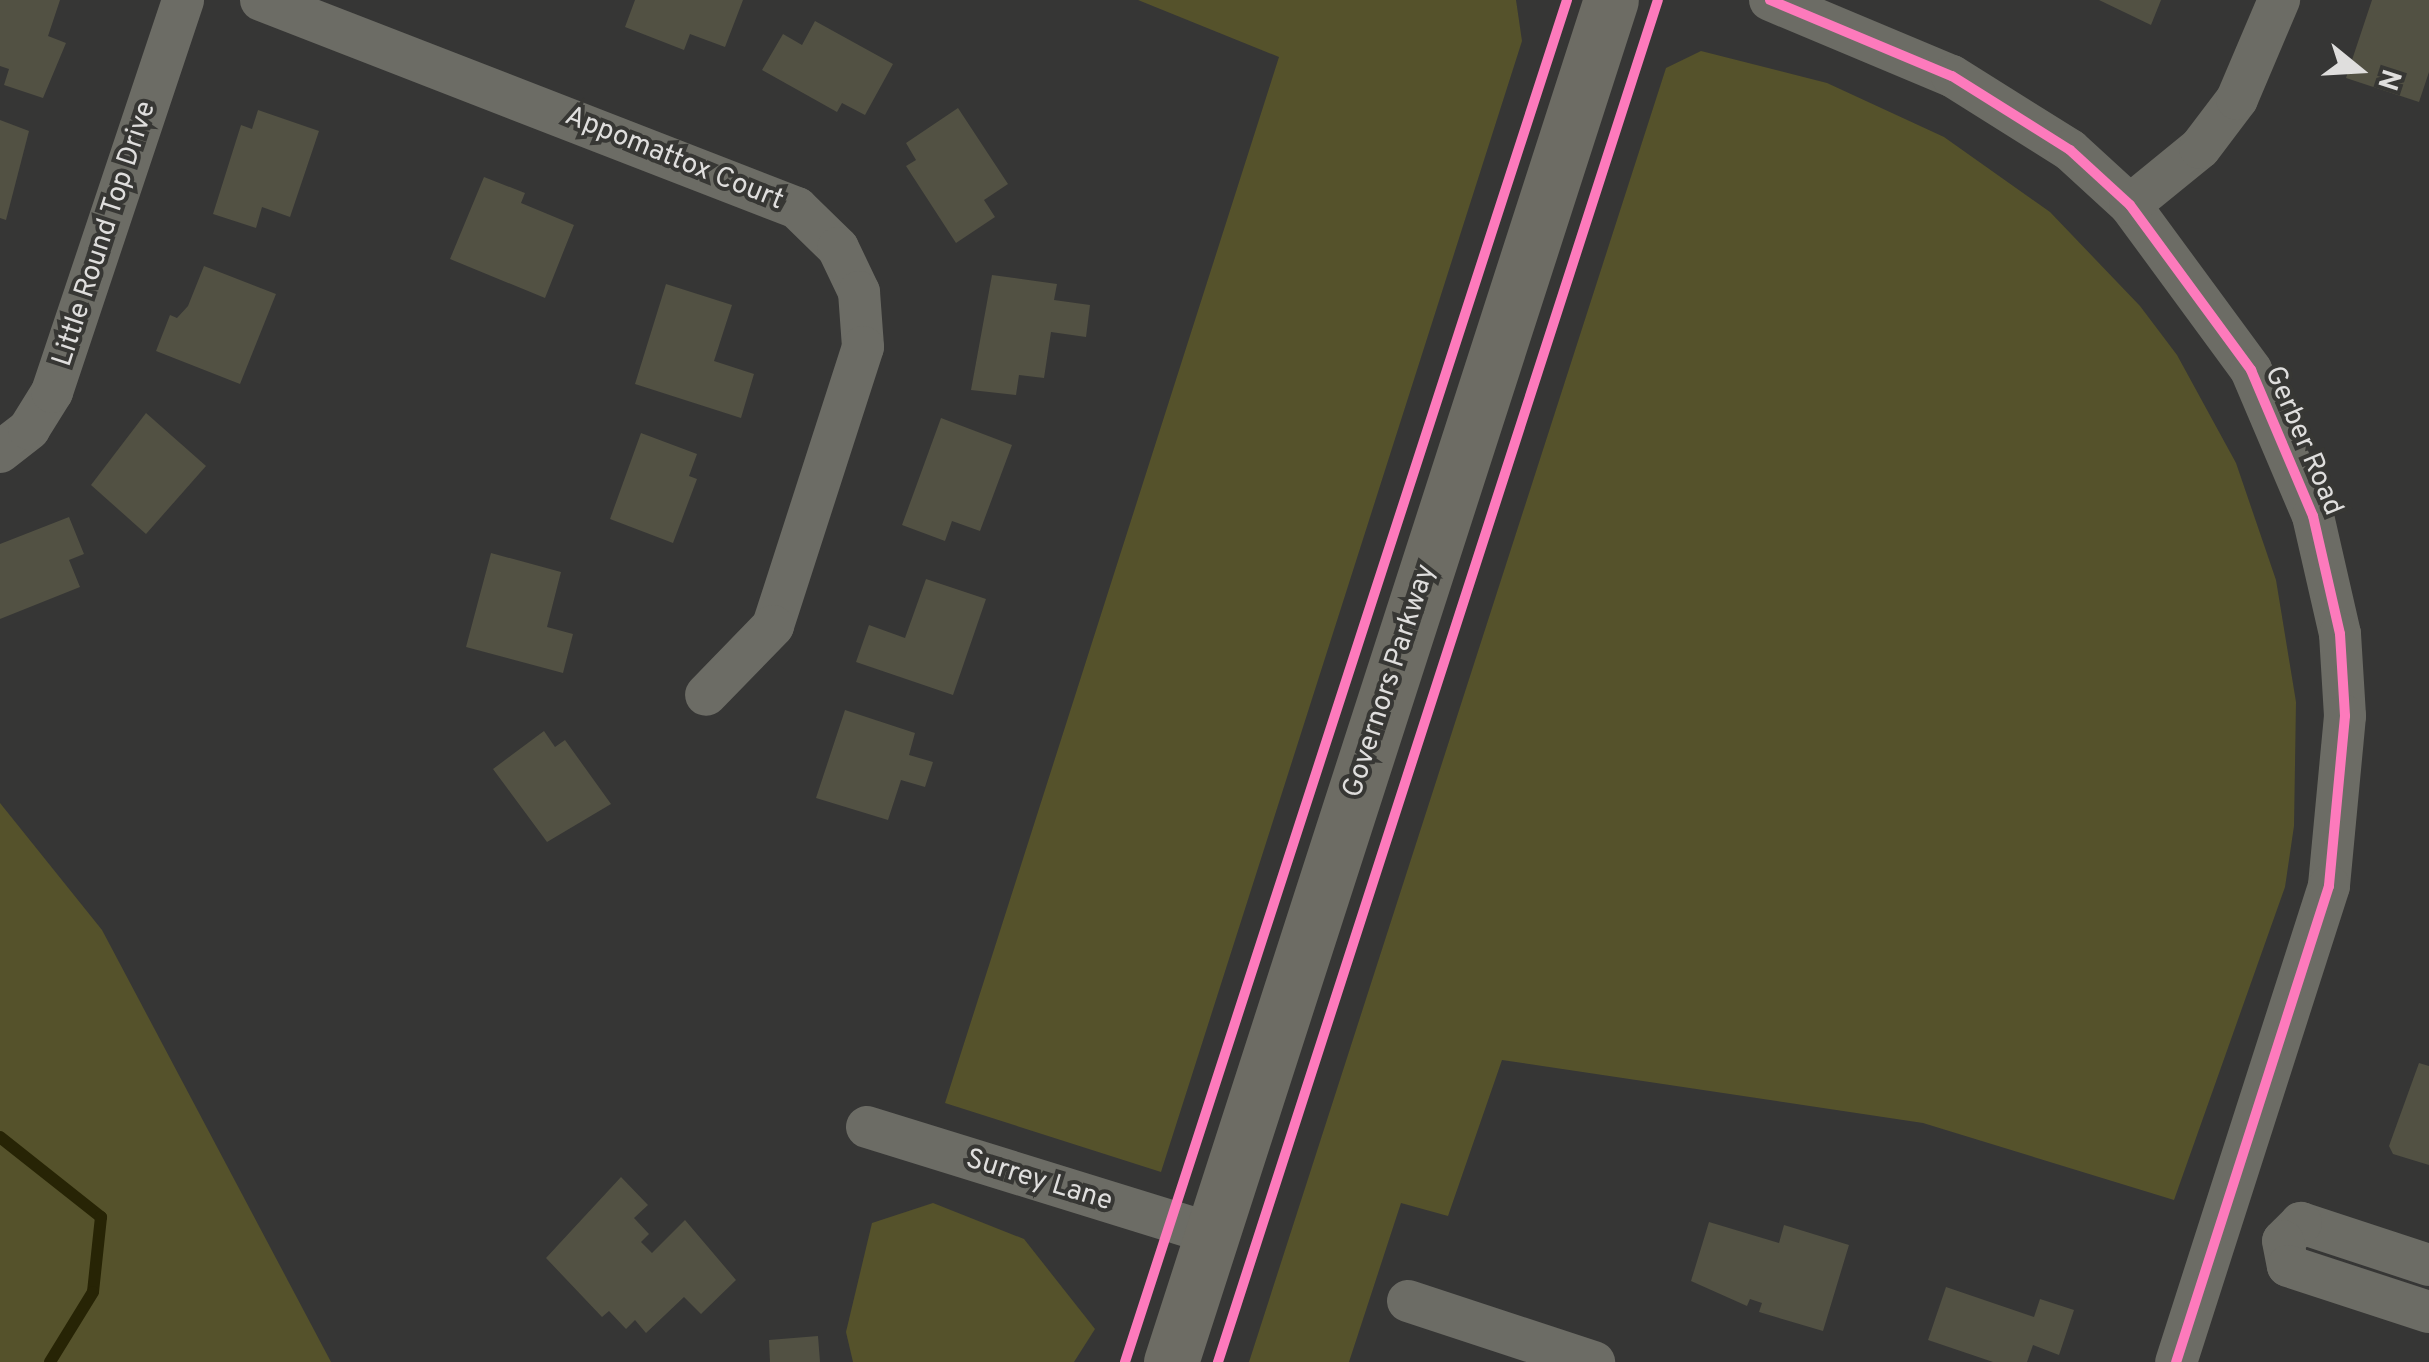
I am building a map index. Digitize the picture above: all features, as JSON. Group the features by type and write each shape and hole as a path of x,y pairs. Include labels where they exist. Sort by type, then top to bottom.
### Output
{"main road":[{"name":"Governors Parkway","path":"1171,1362 1611,0"}],"street":[{"name":"Little Round Top Drive","path":"0,452 30,429 52,392 183,0"},
{"name":"Appomattox Court","path":"261,0 797,208 838,248 859,292 862,347 773,626 706,695"},
{"name":"Gerber Road","path":"1770,0 1952,76 2070,150 2130,205 2251,370 2313,516 2340,634 2345,716 2329,886 2176,1362"},
{"path":"2130,205 2200,148 2237,99 2278,0"},
{"name":"Surrey Lane","path":"867,1127 1212,1234"},
{"path":"2224,1222 2283,1240"},
{"path":"2283,1240 2301,1223 2429,1265"},
{"path":"2283,1240 2288,1266 2429,1312"},
{"path":"1408,1301 1594,1362"}],"shaded area":[{"path":"1138,0 1516,0 1522,41 1161,1172 945,1103 1279,57"},
{"path":"1701,51 1827,83 1944,137 2050,212 2140,306 2177,355 2236,463 2276,580 2296,702 2294,826 2285,887 2174,1200 1923,1123 1502,1060 1448,1216 1401,1203 1349,1362 1249,1362 1666,68"},
{"path":"0,803 102,930 331,1362 0,1362"},
{"path":"933,1203 1024,1239 1095,1329 1074,1362 853,1362 846,1332 872,1223"}],"building":[{"path":"0,0 60,0 48,36 66,43 43,98 4,85 9,69 0,66"},
{"path":"635,0 743,0 725,47 690,34 684,50 625,27"},
{"path":"2099,0 2161,0 2151,25"},
{"path":"2372,0 2429,0 2429,72 2419,102 2346,78"},
{"path":"815,21 893,64 865,115 842,103 837,112 762,70 783,34 802,45"},
{"path":"958,108 1008,184 984,200 995,217 956,243 906,166 916,160 906,143"},
{"path":"258,110 319,131 290,217 262,207 256,228 213,214 241,125 252,129"},
{"path":"0,120 29,131 6,220 0,218"},
{"path":"484,177 525,193 521,203 574,225 545,298 450,259"},
{"path":"204,266 276,294 240,384 156,351 170,315 177,318 188,306"},
{"path":"992,275 1057,284 1054,300 1090,305 1086,337 1051,332 1044,378 1019,375 1016,395 971,390"},
{"path":"666,284 732,305 714,361 754,374 741,418 635,384"},
{"path":"146,413 206,466 146,534 91,485"},
{"path":"941,418 1012,445 980,531 952,521 945,541 902,525"},
{"path":"641,433 697,454 689,476 697,479 673,543 610,519"},
{"path":"69,517 84,554 69,560 80,587 0,619 0,544"},
{"path":"491,553 561,572 547,627 573,634 563,673 466,647"},
{"path":"926,579 986,599 953,695 856,662 869,625 905,638"},
{"path":"845,710 915,733 909,755 933,762 925,787 901,780 888,820 816,798"},
{"path":"544,731 555,747 565,740 611,804 547,842 493,769"},
{"path":"2419,1063 2429,1066 2429,1165 2393,1154 2389,1146"},
{"path":"621,1177 648,1205 634,1218 649,1234 641,1242 652,1253 685,1220 736,1280 701,1314 684,1297 646,1333 635,1320 626,1329 609,1311 602,1317 546,1258"},
{"path":"1709,1222 1779,1243 1784,1225 1849,1245 1823,1331 1759,1312 1762,1303 1750,1299 1747,1306 1691,1281"},
{"path":"1946,1287 2034,1317 2040,1299 2074,1310 2059,1355 2033,1345 2027,1362 1993,1362 1928,1340"},
{"path":"818,1336 820,1362 770,1362 769,1340"}],"waterway":[{"path":"0,1137 101,1217 93,1292 50,1362"}],"cycle path":[{"path":"1125,1362 1567,0"},
{"path":"1218,1362 1658,0"},
{"path":"1770,0 1952,76 2070,150 2130,205 2251,370 2313,516 2340,634 2345,716 2329,886 2176,1362"}]}
